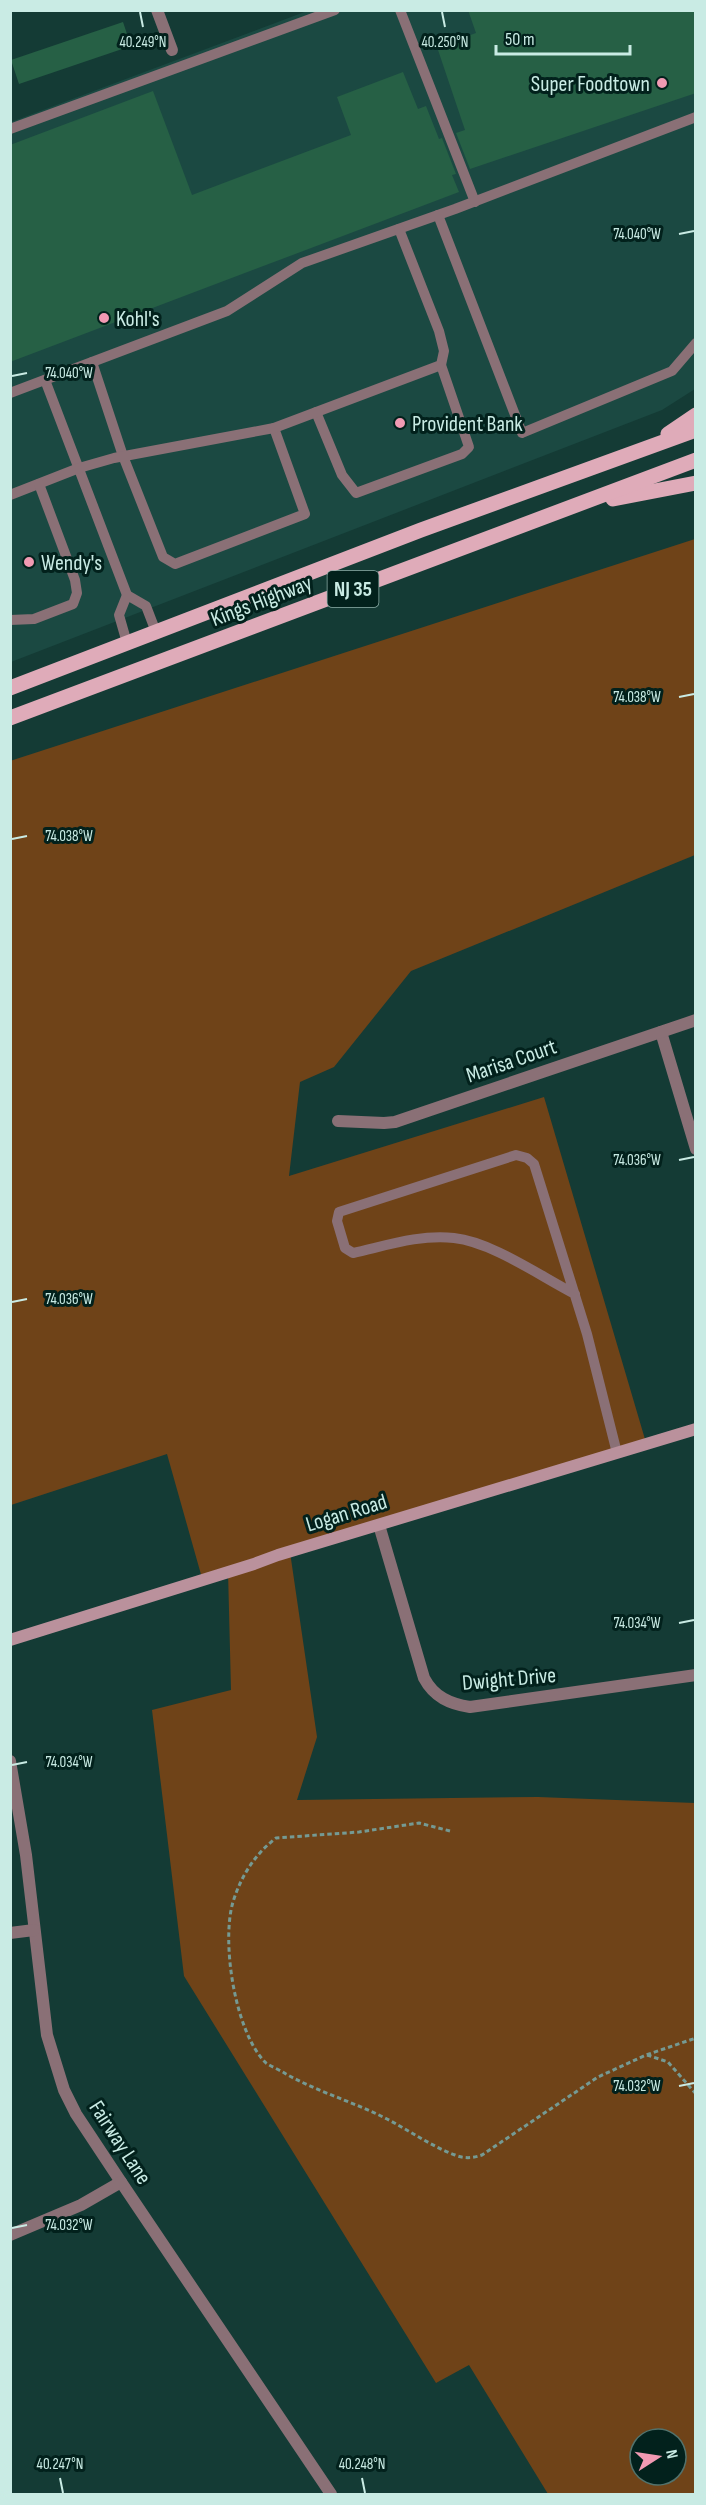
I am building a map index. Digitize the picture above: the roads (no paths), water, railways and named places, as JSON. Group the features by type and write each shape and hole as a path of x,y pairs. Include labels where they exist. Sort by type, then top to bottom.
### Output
{"main road":[{"path":"650,447 696,415"},
{"name":"Kings Highway","path":"10,688 421,530 696,430"},
{"name":"Kings Highway","path":"10,718 696,460"},
{"path":"566,508 696,483"}],"street":[{"path":"157,10 172,50"},
{"name":"Marisa Court","path":"338,1121 395,1122 696,1020"},
{"path":"661,1032 696,1149"},
{"name":"Logan Road","path":"10,1640 696,1429"},
{"name":"Dwight Drive","path":"379,1525 424,1678 430,1689 439,1697 455,1705 470,1707 696,1675"},
{"name":"Fairway Lane","path":"10,1761 26,1855 46,2035 57,2073 76,2114 331,2494"},
{"path":"10,1933 34,1930"},
{"path":"10,2235 81,2205 121,2182"}],"lane":[{"path":"10,129 335,10"},
{"path":"400,10 475,201"},
{"path":"10,393 226,311 302,263 438,215 696,117"},
{"path":"438,215 522,433 672,371 696,343"},
{"path":"316,412 342,475 356,494 462,454 469,447 441,365 444,351 439,331 399,229"},
{"path":"92,362 123,456 163,557 175,564 305,514 274,428"},
{"path":"10,495 79,468 123,456 274,428 441,365"},
{"path":"45,380 127,595 146,606 156,632"},
{"path":"10,620 34,619 73,604 77,593 75,580 39,484"},
{"path":"127,595 119,615 127,643"},
{"path":"575,1294 481,1244 453,1238 419,1239 353,1253 345,1248 338,1221 339,1212 516,1155 527,1158 534,1164 575,1294 587,1334 617,1453"}],"place":[{"name":"Super Foodtown","path":"662,83"},
{"name":"Kohl's","path":"104,318"},
{"name":"Provident Bank","path":"400,423"},
{"name":"Wendy's","path":"29,562"}]}
